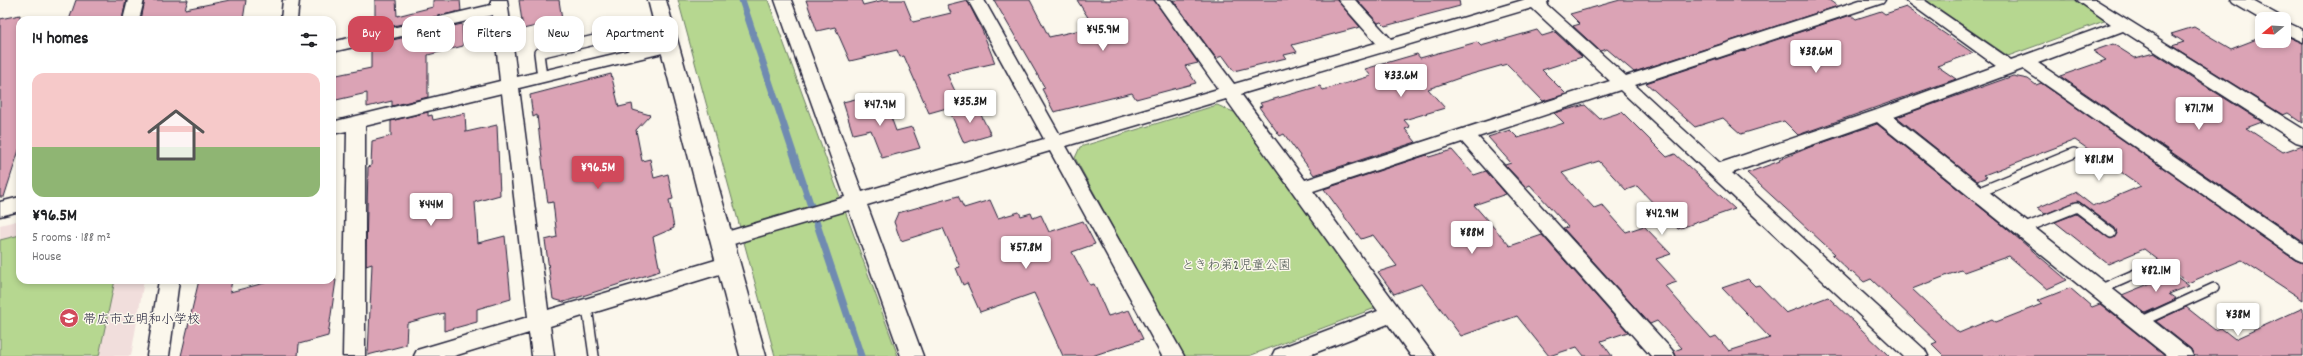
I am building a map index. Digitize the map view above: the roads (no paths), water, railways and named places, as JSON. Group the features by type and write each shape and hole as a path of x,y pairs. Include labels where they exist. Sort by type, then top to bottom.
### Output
{"street":[{"path":"132,16 136,0"},
{"path":"289,16 291,0"},
{"path":"657,0 661,16"},
{"path":"783,0 854,201 912,356"},
{"path":"976,0 1173,356"},
{"path":"1163,0 1424,356"},
{"path":"1346,0 1387,45"},
{"path":"1301,188 1877,0"},
{"path":"1913,0 2018,65 2303,254"},
{"path":"2085,0 2303,138"},
{"path":"2239,0 2260,12"},
{"path":"723,240 1056,144 1536,1 1917,356"},
{"path":"336,46 499,4 543,356"},
{"path":"1717,171 1880,115 2124,25"},
{"path":"2291,30 2303,37"},
{"path":"336,127 643,52"},
{"path":"671,52 723,240 753,356"},
{"path":"1880,115 2182,356"},
{"path":"354,356 356,122"},
{"path":"1466,135 1664,356"},
{"path":"0,209 16,205"},
{"path":"425,356 729,264"},
{"path":"158,356 168,284"},
{"path":"1283,356 1392,314"}],"lane":[{"path":"542,77 539,53 629,32 634,54"},
{"path":"1977,193 2074,153"},
{"path":"2023,229 2077,207 2111,233"},
{"path":"2099,290 2149,268"},
{"path":"2140,322 2214,288"},
{"path":"587,307 594,356"}],"waterway":[{"path":"742,0 861,356"}],"place":[{"name":"帯広市立明和小学校","path":"69,318"}],"park label":[{"name":"ときわ第2児童公園","path":"1236,264"}]}
